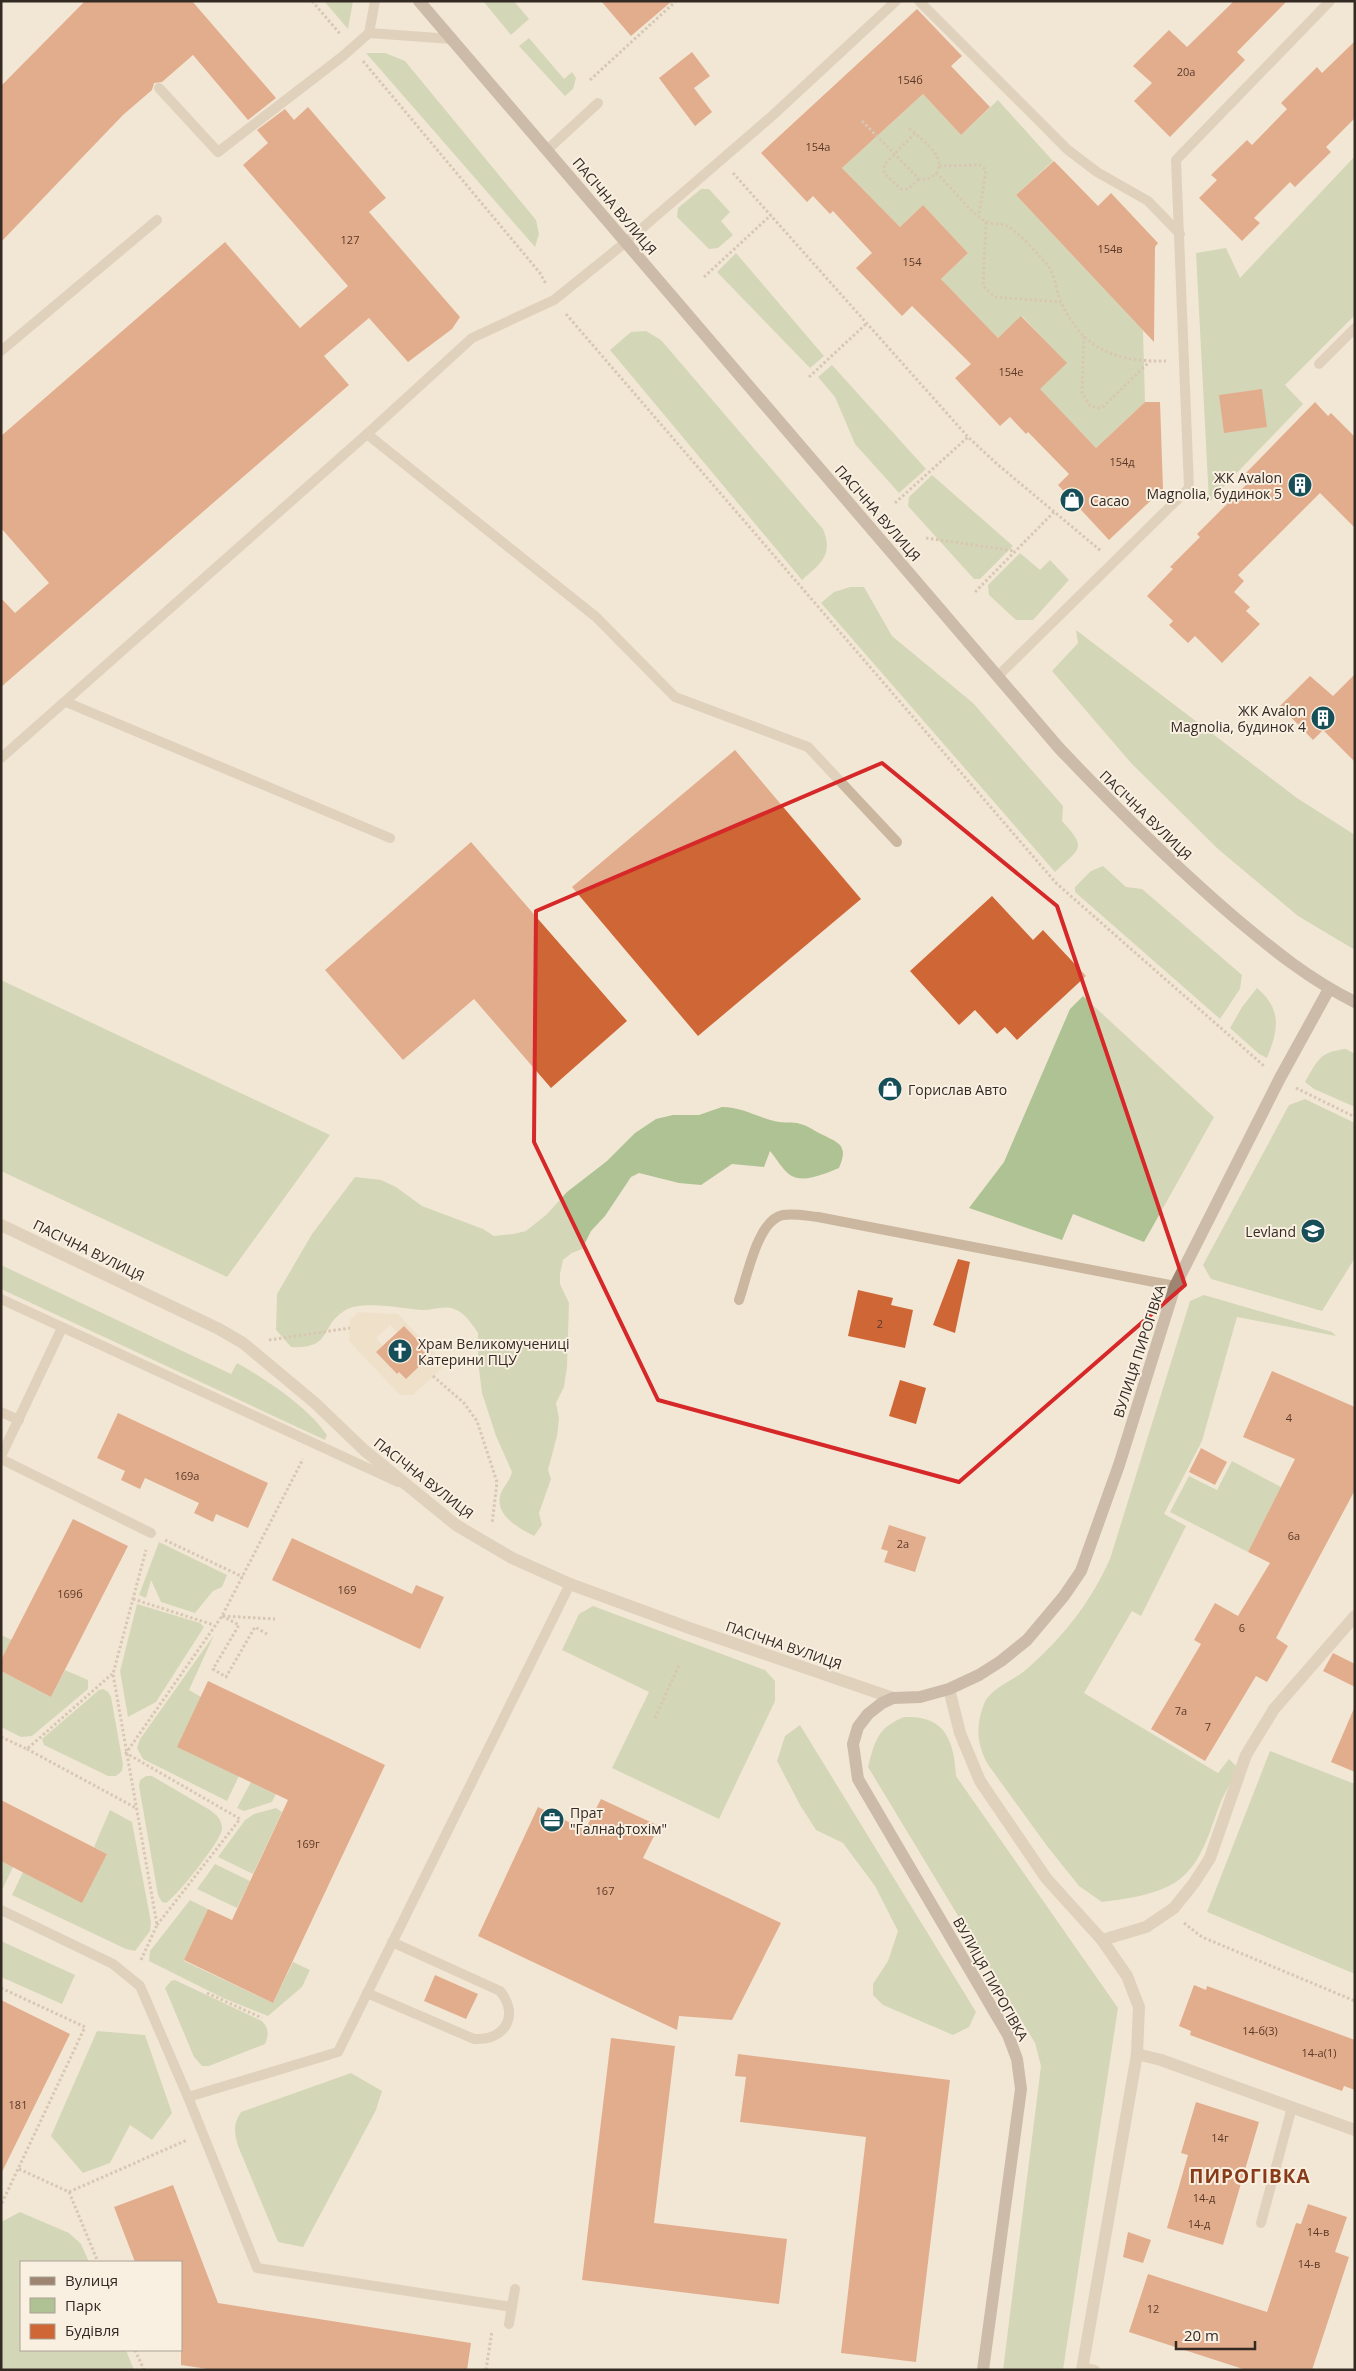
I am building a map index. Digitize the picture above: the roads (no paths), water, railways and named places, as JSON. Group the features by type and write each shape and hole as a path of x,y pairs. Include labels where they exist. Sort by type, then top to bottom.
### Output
{"street":[{"name":"ПАСІЧНА ВУЛИЦЯ","path":"419,1 1059,748 1125,818 1204,891 1264,942 1328,989 1355,1002"},
{"name":"ВУЛИЦЯ ПИРОГІВКА","path":"983,2370 1021,2089 1017,2060 1008,2035 858,1779 853,1744 858,1727 868,1714 882,1704 893,1698 920,1697 949,1689 979,1675 1027,1640 1064,1596 1081,1571 1119,1465 1175,1286 1280,1078 1328,989"},
{"name":"ПАСІЧНА ВУЛИЦЯ","path":"1,1225 219,1329 244,1344 315,1403 364,1450 406,1486 456,1525 512,1558 570,1584 718,1638 893,1698"},
{"path":"1102,1940 1146,1927 1174,1908 1194,1883 1210,1858 1246,1755 1274,1709 1355,1616"},
{"path":"949,1689 960,1733 980,1780 1046,1878 1102,1940 1127,1976 1139,2007 1137,2054 1087,2369"},
{"path":"1137,2054 1161,2060 1355,2130"}],"lane":[{"path":"159,88 218,152 369,33 375,1"},
{"path":"1,758 367,434 472,338 554,300 626,242 818,75 896,1"},
{"path":"919,1 1068,150 1097,172 1148,201 1180,234"},
{"path":"998,676 1189,488 1176,160 1330,1"},
{"path":"369,33 452,39"},
{"path":"547,150 598,103"},
{"path":"1,351 158,220"},
{"path":"1319,364 1355,328"},
{"path":"367,434 596,617 675,698 808,747 897,842"},
{"path":"66,702 390,838"},
{"path":"739,1300 761,1235 770,1221 782,1215 818,1217 1175,1286"},
{"path":"1,1299 406,1486"},
{"path":"62,1328 1,1458 151,1533"},
{"path":"1,1412 19,1420"},
{"path":"188,2097 338,2052 570,1584"},
{"path":"1,1910 113,1964 140,1986 188,2097 257,2268 512,2307"},
{"path":"367,1993 474,2039 492,2038 506,2025 509,2007 500,1990 392,1942"},
{"path":"1261,2223 1292,2107"},
{"path":"509,2324 515,2289"}],"place":[{"name":"ЖК Avalon Magnolia, будинок 5","path":"1300,485"},
{"name":"Cacao","path":"1072,500"},
{"name":"ЖК Avalon Magnolia, будинок 4","path":"1323,718"},
{"name":"Горислав Авто","path":"890,1089"},
{"name":"Levland","path":"1313,1231"},
{"name":"Храм Великомучениці Катерини ПЦУ","path":"400,1351"},
{"name":"Прат \"Галнафтохім\"","path":"552,1820"}],"district":[{"name":"ПИРОГІВКА","path":"1250,2176"}]}
